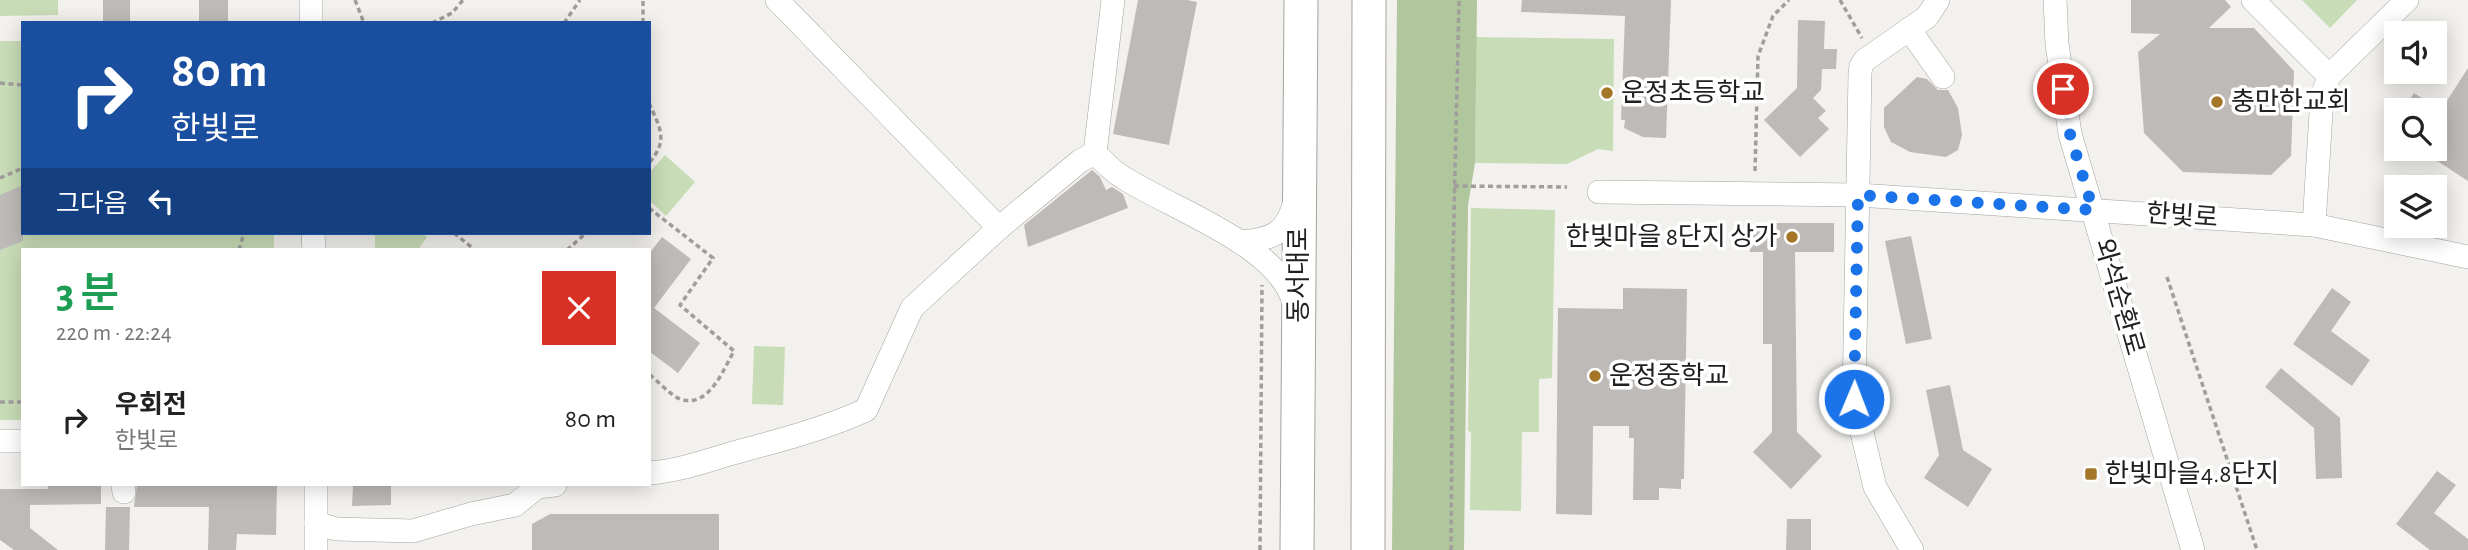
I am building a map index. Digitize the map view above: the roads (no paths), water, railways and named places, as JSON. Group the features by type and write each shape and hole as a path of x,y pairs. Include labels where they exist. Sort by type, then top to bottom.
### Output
{"highway":[{"name":"동서대로","path":"1297,550 1301,0"},
{"path":"1368,550 1369,0"}],"street":[{"path":"311,0 311,21"},
{"path":"777,0 999,228"},
{"path":"1095,153 1113,0"},
{"path":"1912,550 1875,487 1854,399 1860,73 1861,66 1872,55 1927,17 1938,0"},
{"name":"와석순환로","path":"2055,0 2057,44 2070,134 2193,550"},
{"path":"2253,0 2329,76"},
{"path":"2314,225 2322,97 2329,76 2407,0"},
{"path":"1909,29 1943,76"},
{"path":"651,473 691,465 775,442 842,421 866,410 912,308 999,228 1080,161 1095,153"},
{"path":"1095,153 1122,177 1245,246 1270,263 1284,281 1293,299 1299,327"},
{"path":"1245,246 1278,234 1287,222 1295,205 1300,167"},
{"name":"한빛로","path":"1599,192 1858,195 2314,225 2468,257"},
{"path":"0,441 21,441"},
{"path":"316,486 316,550"},
{"path":"316,523 336,529 413,531 471,514 515,505 537,487 546,486"}],"place":[{"name":"운정초등학교","path":"1607,93"},
{"name":"충만한교회","path":"2217,102"},
{"name":"한빛마을 8단지 상가","path":"1792,237"},
{"name":"운정중학교","path":"1595,376"},
{"name":"한빛마을4.8단지","path":"2091,474"}]}
